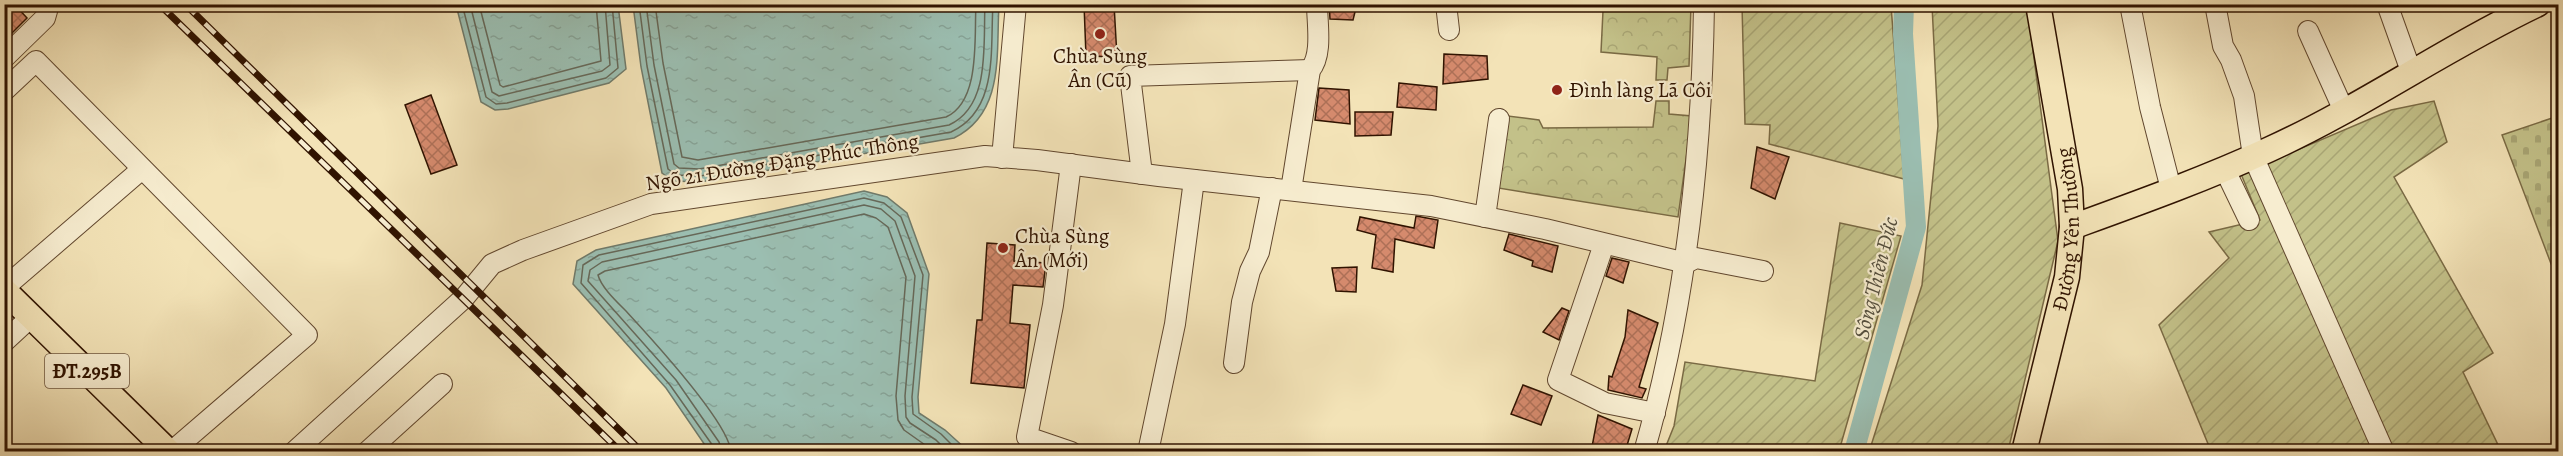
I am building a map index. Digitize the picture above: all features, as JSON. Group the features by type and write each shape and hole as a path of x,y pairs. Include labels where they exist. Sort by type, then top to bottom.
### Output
{"main road":[{"name":"Đường Yên Thường","path":"2024,452 2067,277 2072,226 2070,189 2038,4"},
{"path":"2072,226 2253,156 2344,111 2538,4"},
{"name":"ĐT.295B","path":"4,289 170,452"}],"street":[{"path":"4,58 45,18 49,4"},
{"path":"1002,158 1016,4"},
{"path":"1234,363 1242,302 1250,271 1281,189 1310,70 1314,65 1317,52 1317,4"},
{"path":"1446,4 1449,30"},
{"path":"1644,452 1655,412 1686,263 1703,88 1704,4"},
{"path":"2130,4 2150,107 2171,189"},
{"path":"2215,4 2223,46 2231,60 2244,96 2253,156 2384,452"},
{"path":"2387,4 2412,74"},
{"path":"2308,31 2344,111"},
{"path":"4,91 36,61 307,335 170,452"},
{"path":"1142,174 1130,76 1310,70"},
{"path":"1485,217 1499,119"},
{"name":"Ngõ 21 Đường Đặng Phúc Thông","path":"294,452 464,298 492,264 523,250 651,204 985,156 1431,206 1686,263 1696,258 1763,271"},
{"path":"1071,164 1053,305 1027,437 1071,452"},
{"path":"2224,168 2249,220"},
{"path":"4,289 142,169"},
{"path":"1148,452 1175,324 1194,180"},
{"path":"1604,244 1558,380 1605,403 1655,412"},
{"path":"4,342 31,317"},
{"path":"376,449 442,384"}],"green space":[{"path":"1662,5 1691,5 1689,66 1668,68 1667,80 1656,80 1657,57 1601,52 1603,11 1661,8"},
{"path":"1742,5 1891,5 1904,179 1769,144 1770,125 1745,124"},
{"path":"1932,5 2027,5 2058,241 2008,451 1869,452 1922,285 1938,126"},
{"path":"1656,101 1669,101 1669,114 1692,116 1678,217 1498,188 1508,116 1539,120 1543,128 1653,127"},
{"path":"2434,101 2447,142 2394,177 2493,353 2463,372 2501,451 2211,451 2159,325 2229,258 2209,232 2260,220 2241,174 2391,110"},
{"path":"2558,116 2558,282 2502,135"},
{"path":"1840,223 1901,236 1839,451 1664,451 1674,426 1685,362 1815,381"}],"water":[{"path":"456,5 618,5 626,69 609,83 508,109 495,110 481,102"},
{"path":"633,5 999,5 997,62 990,98 982,113 970,127 954,138 700,182 674,181 662,173 641,67"},
{"path":"864,191 887,197 907,213 929,274 918,397 919,413 945,430 968,451 709,451 666,388 573,284 577,261 596,250"}],"building":[{"path":"4,4 14,4 27,18 4,41"},
{"name":"Chùa Sùng Ân (Cũ)","path":"1084,4 1114,4 1117,57 1086,56"},
{"path":"1329,4 1357,4 1353,20 1330,19"},
{"path":"1444,54 1487,56 1488,79 1443,84"},
{"path":"1399,83 1437,87 1436,110 1397,107"},
{"path":"1319,88 1349,90 1350,124 1315,120"},
{"path":"431,95 457,165 431,174 405,105"},
{"path":"1355,112 1393,112 1391,135 1355,136"},
{"path":"1757,147 1789,157 1775,199 1751,188"},
{"path":"1416,216 1438,220 1434,248 1395,239 1393,272 1372,268 1376,235 1357,230 1360,217 1414,228"},
{"path":"1509,234 1558,246 1552,272 1532,266 1533,261 1504,250"},
{"path":"987,243 1015,245 1014,261 1046,263 1043,287 1013,285 1010,323 1030,325 1024,388 971,383 977,320 982,320"},
{"path":"1612,258 1629,262 1623,283 1606,276"},
{"path":"1357,267 1356,292 1336,291 1332,268"},
{"path":"1562,308 1569,311 1559,340 1543,332"},
{"path":"1628,310 1658,323 1639,387 1646,389 1642,398 1608,390 1609,376 1612,377 1625,337"},
{"path":"1523,385 1552,396 1541,425 1511,414"},
{"path":"1598,415 1632,429 1625,452 1591,452"}],"waterway":[{"name":"Sông Thiên Đức","path":"1854,452 1916,227 1903,34 1904,4"}],"railway":[{"path":"159,4 621,452"},
{"path":"185,4 642,452"}],"place":[{"name":"Chùa Sùng Ân (Cũ)","path":"1100,34"},
{"name":"Đình làng Lã Côi","path":"1557,90"},
{"name":"Chùa Sùng Ân (Mới)","path":"1003,248"}]}
